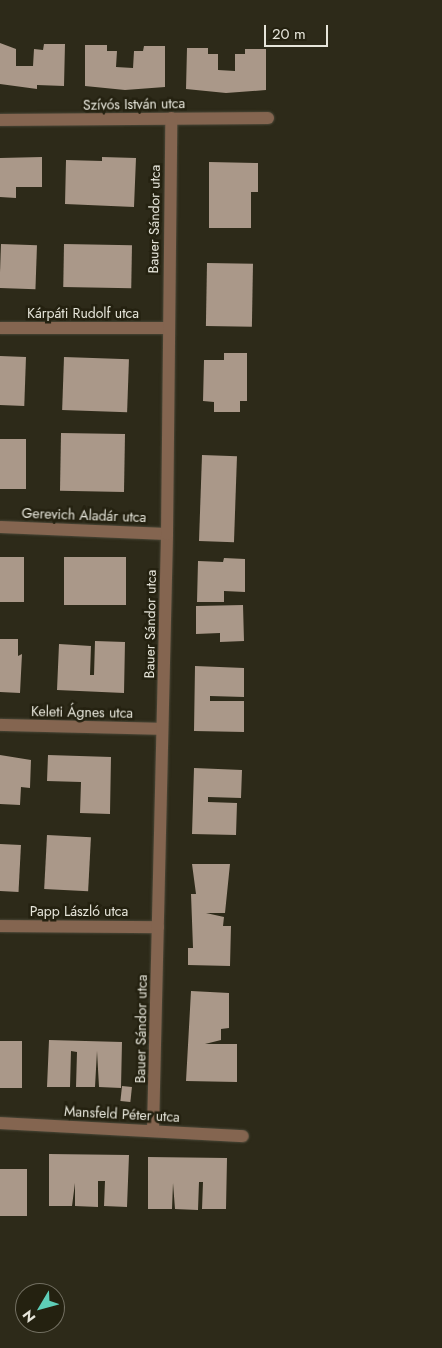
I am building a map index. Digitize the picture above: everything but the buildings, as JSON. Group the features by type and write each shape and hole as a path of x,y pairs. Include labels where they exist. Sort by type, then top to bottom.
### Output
{"street":[{"name":"Bauer Sándor utca","path":"153,1130 167,534 170,118"},
{"name":"Szívós István utca","path":"0,120 268,118"},
{"name":"Kárpáti Rudolf utca","path":"0,328 167,328"},
{"name":"Gerevich Aladár utca","path":"0,527 167,534"},
{"name":"Keleti Ágnes utca","path":"0,725 162,729"},
{"name":"Papp László utca","path":"0,926 158,927"},
{"name":"Mansfeld Péter utca","path":"0,1123 243,1136"}]}
